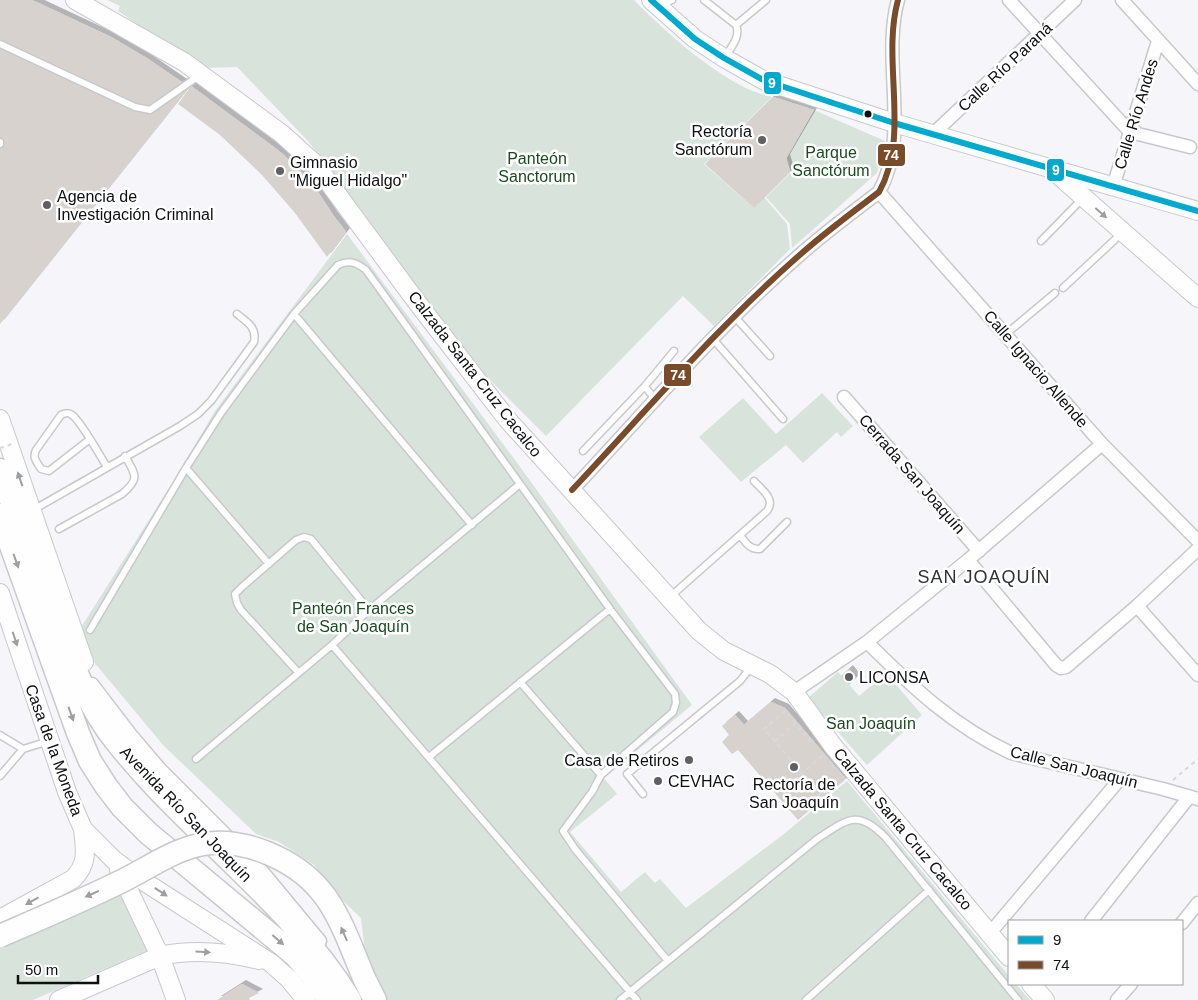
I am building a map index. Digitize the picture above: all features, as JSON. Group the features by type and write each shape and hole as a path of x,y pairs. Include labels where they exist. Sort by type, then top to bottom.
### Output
{"highway":[{"name":"Avenida Río San Joaquín","path":"0,470 40,579 83,688 92,706 114,739 161,792 288,919 313,948 350,1000"},
{"name":"Avenida Río San Joaquín","path":"0,515 78,733 90,760 106,786 122,807 148,833 296,956 329,1000"},
{"path":"0,936 119,882 181,851 205,844 232,844 256,849 284,861 304,873 321,891 335,913 363,989 376,1000"}],"main road":[{"name":"Calzada Santa Cruz Cacalco","path":"75,0 184,62 282,134 315,164 416,301 507,419 546,464 711,642 752,666 770,674 794,692 834,746 1008,956"},
{"path":"660,2 695,39 724,58 770,82 894,123 1198,211"},
{"path":"1052,169 1198,298"},
{"path":"0,419 92,684 114,739"},
{"name":"Casa de la Moneda","path":"0,593 67,792 83,828 114,860 137,877 271,963"},
{"path":"0,919 73,879 80,872 84,864 86,852 83,828"},
{"path":"114,860 160,956 176,1000"},
{"path":"59,1000 160,956 195,952 237,955 271,963 289,979 306,1000"}],"street":[{"path":"572,490 735,317 802,253 880,192 891,166 893,152 893,36 894,16 898,0"},
{"path":"1009,0 1130,132 1190,147"},
{"name":"Calle Río Paraná","path":"934,134 1076,0"},
{"path":"1122,0 1198,84"},
{"name":"Calle Río Andes","path":"1113,186 1158,41"},
{"name":"Calle Ignacio Allende","path":"880,192 1102,444 1198,541"},
{"name":"Cerrada San Joaquín","path":"844,397 979,551"},
{"path":"794,692 867,642 979,551 1102,444"},
{"path":"968,560 1056,665 1061,668 1066,667 1198,550"},
{"path":"1136,606 1198,675"},
{"name":"Calle San Joaquín","path":"867,642 910,686 971,732 1011,753 1194,798"},
{"path":"92,684 160,769 262,871 363,989"},
{"path":"990,933 1120,780"},
{"path":"1092,920 1194,798"},
{"path":"1183,921 1198,903"},
{"path":"1117,1000 1130,985"}],"lane":[{"path":"704,0 736,25 738,31 737,38 724,58"},
{"path":"736,25 766,0"},
{"path":"0,44 134,107 150,110 201,74"},
{"path":"1041,241 1084,198"},
{"path":"1063,288 1123,233"},
{"path":"90,630 186,468 221,413 294,314 338,265 347,261 357,263 366,270 610,609 675,694 676,703 673,712 601,775 592,792 563,831 571,845 668,961"},
{"path":"1006,334 1055,293"},
{"path":"31,511 198,414 211,401 254,342 256,334 252,326 237,314"},
{"path":"294,314 472,524"},
{"path":"735,317 770,356"},
{"path":"713,339 783,419"},
{"path":"583,451 645,386 674,351"},
{"path":"645,386 656,401"},
{"path":"90,439 49,471 41,469 34,458 36,450 61,415 70,413 90,439 107,467"},
{"path":"59,529 122,494 130,487 136,475 126,456"},
{"path":"186,468 269,564"},
{"path":"670,597 768,511 771,503 770,499 754,481"},
{"path":"196,759 332,645 369,610 520,484"},
{"path":"740,535 751,548 755,550 760,549 787,522"},
{"path":"298,672 256,628 237,602 236,594 296,540 304,536 311,539 369,610"},
{"path":"429,757 610,609"},
{"path":"332,645 637,1000"},
{"path":"644,794 627,774 740,680 752,666"},
{"path":"520,682 601,775"},
{"path":"0,735 23,748"},
{"path":"0,776 23,748 50,741"},
{"path":"620,1000 817,840 842,823 855,819 867,822 877,828 929,890 1015,999"},
{"path":"811,999 929,890"}],"path":[{"path":"0,448 12,444"},
{"path":"817,749 785,711 764,729 819,794"},
{"path":"775,741 797,723"},
{"path":"825,753 782,791 799,812 840,777 834,770"},
{"path":"1163,789 1198,759"},
{"path":"780,778 788,786"}],"green space":[{"name":"Panteón Sanctorum","path":"107,0 634,0 659,25 704,62 750,90 772,97 704,164 754,208 764,197 787,224 790,249 714,326 683,296 546,436 472,362 308,141 237,67 202,68 118,11 120,6"},
{"name":"Parque Sanctórum","path":"814,110 885,141 877,173 792,248 790,224 766,197 791,172 787,158"},
{"name":"Panteón Frances de San Joaquín","path":"347,234 518,464 692,705 604,778 617,794 570,832 621,892 645,872 655,883 660,879 686,908 784,834 847,781 1008,975 1008,985 1017,985 1030,1000 386,1000 366,961 361,918 341,899 314,865 279,842 256,834 163,745 93,661 80,629 173,482 215,411"},
{"path":"822,393 853,426 841,437 837,432 803,463 786,445 741,482 699,437 743,398 776,434"},
{"name":"San Joaquín","path":"838,672 859,696 886,673 922,715 867,765 808,698"},
{"path":"121,889 148,950 33,1000 0,1000 0,947"}],"building":[{"name":"Agencia de Investigación Criminal","path":"0,0 32,0 111,37 189,87 0,324"},
{"name":"Gimnasio \"Miguel Hidalgo\"","path":"191,86 279,151 298,168 320,195 346,232 327,257 295,213 262,175 220,135 178,104"},
{"name":"Rectoría Sanctórum","path":"773,97 814,110 786,158 790,172 754,208 705,164"},
{"name":"LICONSA","path":"849,669 856,678 849,685 841,676"},
{"name":"Rectoría de San Joaquín","path":"771,702 785,708 846,779 798,820 738,750 732,754 722,742 729,735 722,726 735,715 744,725"},
{"path":"242,984 259,993 249,998 250,1000 217,1000"}],"transit line":[{"name":"9","path":"651,0 695,39 763,80 894,123 1198,211"},
{"name":"74","path":"572,490 684,368 742,309 811,245 879,192 888,170 893,147 895,122 892,48 898,0"}],"place":[{"name":"Rectoría Sanctórum","path":"762,140"},
{"name":"Gimnasio \"Miguel Hidalgo\"","path":"280,171"},
{"name":"Agencia de Investigación Criminal","path":"47,205"},
{"name":"LICONSA","path":"849,677"},
{"name":"Casa de Retiros","path":"689,760"},
{"name":"Rectoría de San Joaquín","path":"794,767"},
{"name":"CEVHAC","path":"658,781"}],"district":[{"name":"SAN JOAQUÍN","path":"984,577"}]}
